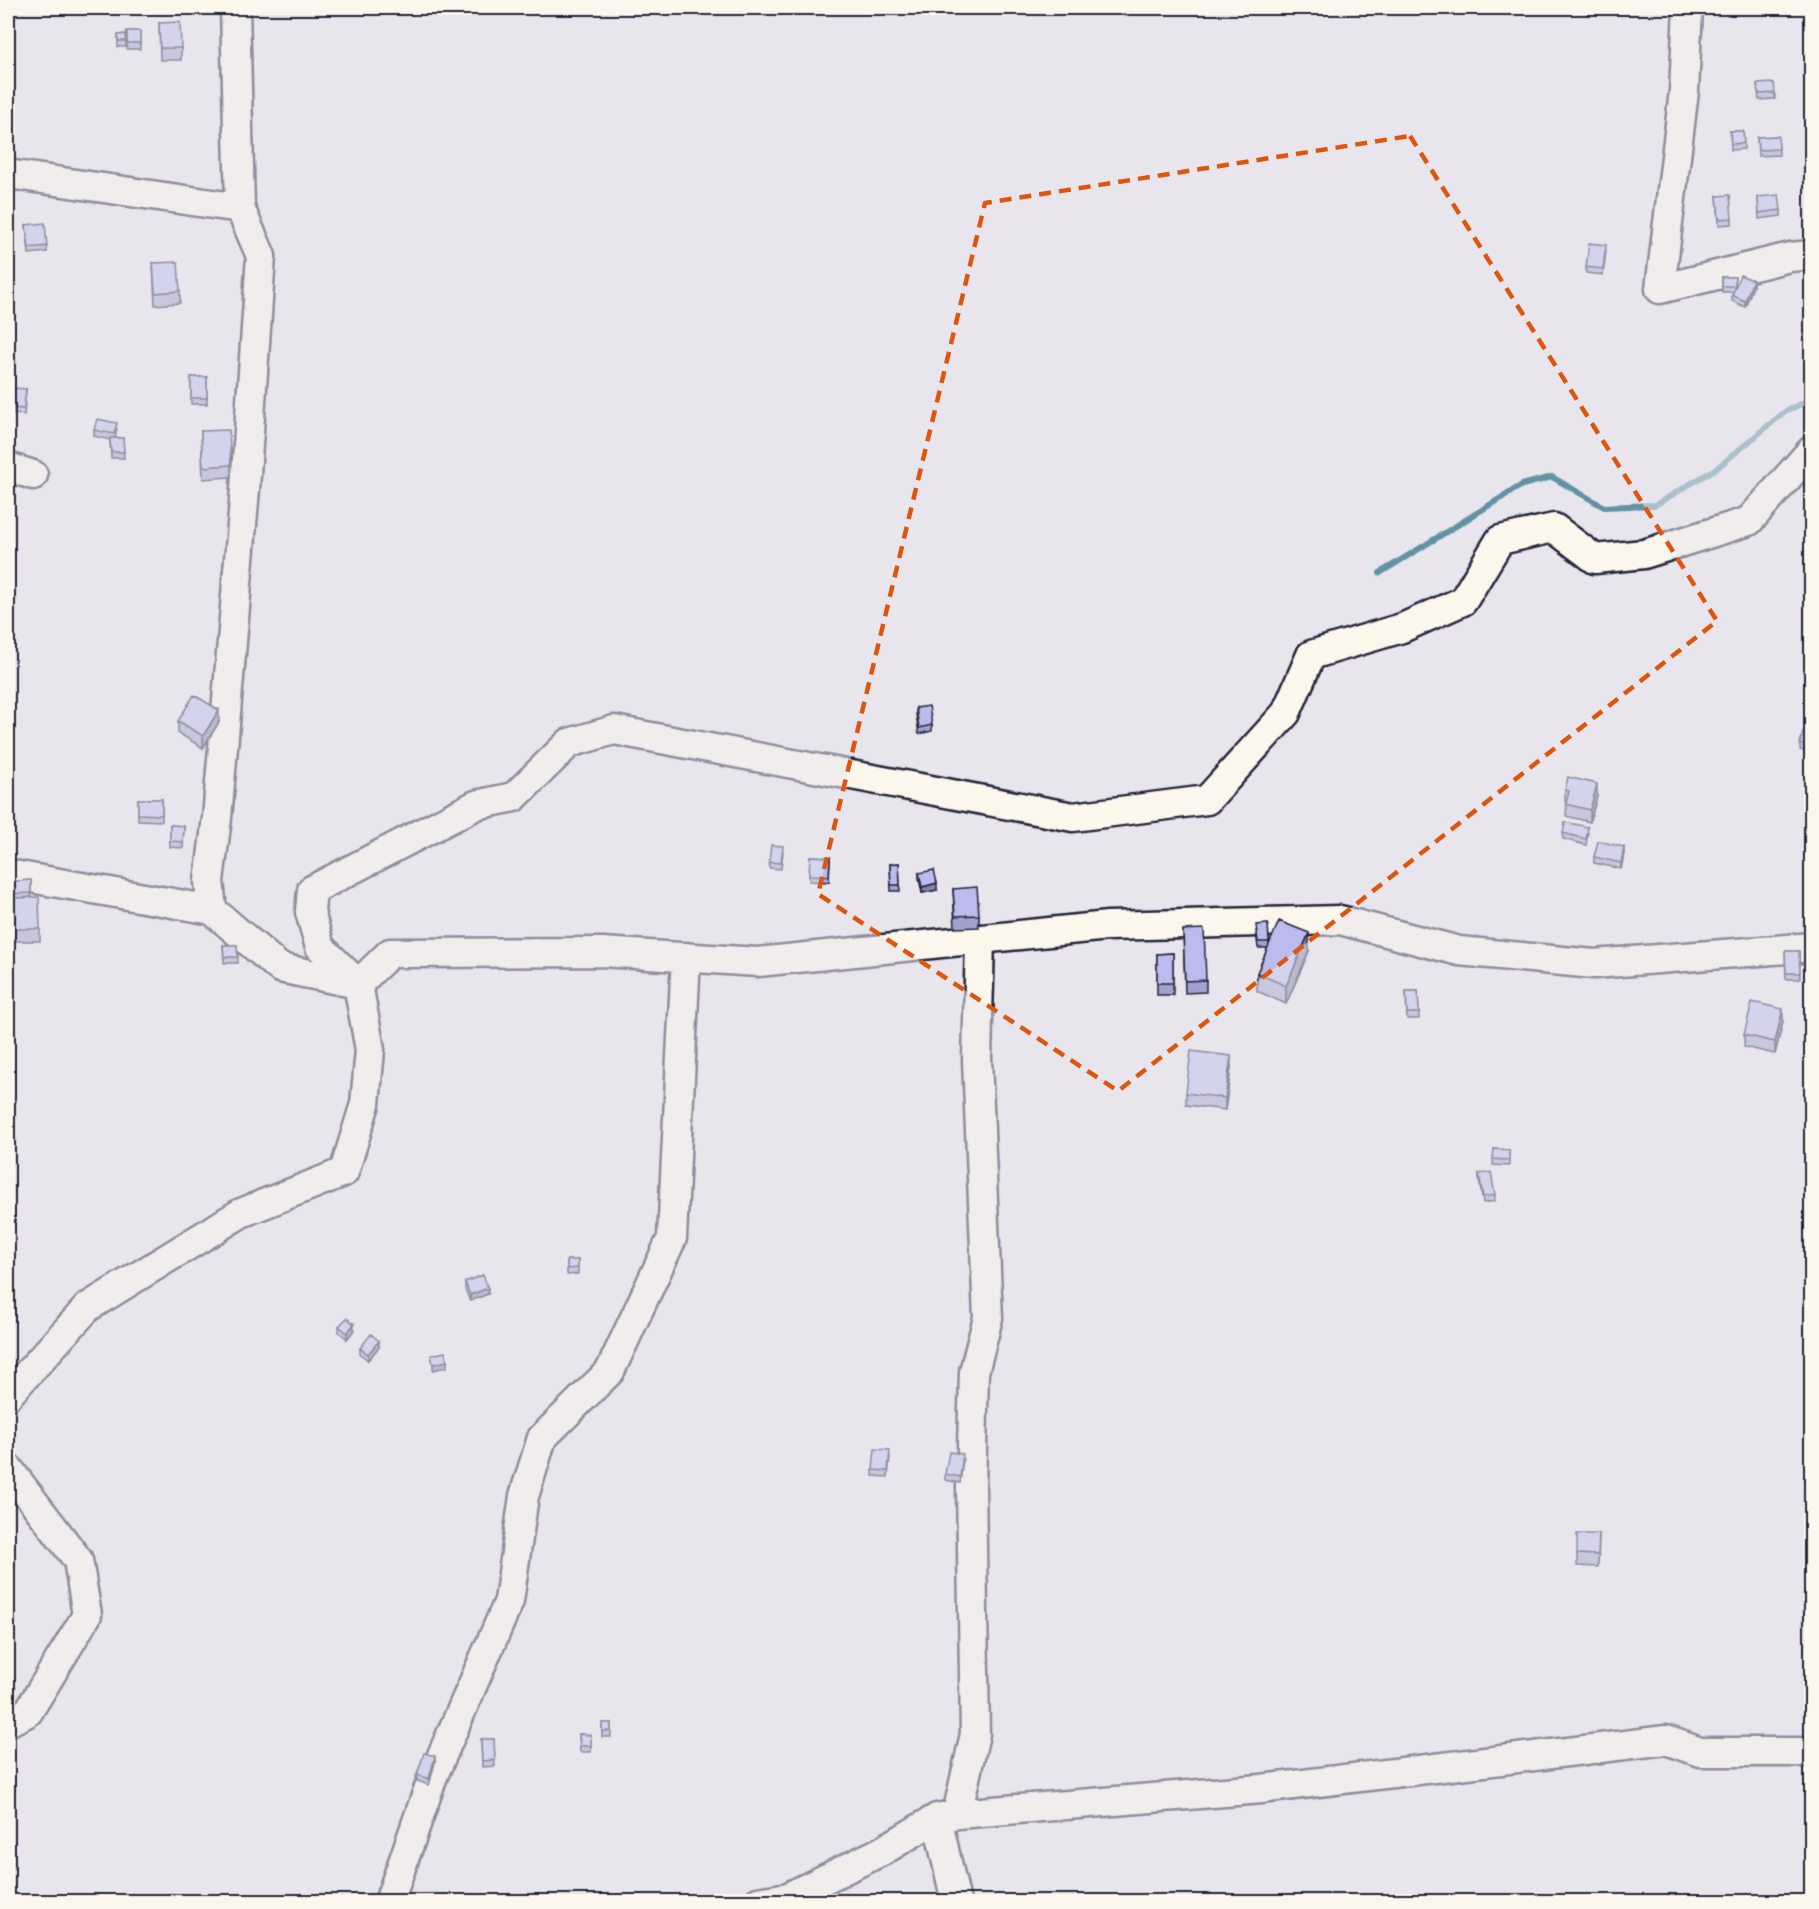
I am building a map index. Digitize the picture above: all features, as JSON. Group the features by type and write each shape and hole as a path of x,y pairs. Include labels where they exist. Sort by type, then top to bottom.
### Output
{"street":[{"path":"212,910 209,881 217,818 243,513 261,256 240,208 235,8"},
{"path":"1688,8 1684,91 1660,289 1790,257 1812,255"},
{"path":"8,174 240,208"},
{"path":"8,1395 88,1307 241,1213 344,1172 365,1104 370,1050 358,984 320,947 310,912 312,890 476,805 513,796 569,743 614,730 1073,817 1207,800 1286,713 1311,655 1402,628 1463,601 1500,540 1554,528 1595,560 1644,554 1749,521 1812,450"},
{"path":"8,874 212,910 280,968 358,984"},
{"path":"358,984 390,953 602,952 758,962 1108,926 1340,920 1459,951 1594,964 1812,947"},
{"path":"956,1902 947,1816 975,1734 971,1486 974,1372 988,1318 977,1060 980,939"},
{"path":"389,1902 433,1776 509,1601 524,1496 542,1438 610,1371 672,1238 686,957"},
{"path":"8,1468 78,1560 87,1615 28,1713 8,1722"},
{"path":"758,1902 788,1897 947,1816 1261,1789 1666,1740 1700,1752 1812,1752"}],"highlighted area":[{"path":"1410,136 1717,621 1118,1091 818,894 985,203"}],"building":[{"path":"180,22 181,48 160,48 159,23"},
{"path":"127,31 140,31 140,43 127,43"},
{"path":"126,34 126,41 118,41 118,35"},
{"path":"1774,83 1775,93 1759,94 1757,84"},
{"path":"1730,131 1743,131 1744,143 1731,144"},
{"path":"1778,136 1779,149 1758,150 1757,137"},
{"path":"1730,195 1732,218 1719,219 1717,196"},
{"path":"1779,195 1781,210 1759,213 1758,197"},
{"path":"8,207 13,207 14,231 8,231"},
{"path":"45,223 47,246 29,248 26,225"},
{"path":"1589,243 1606,245 1603,269 1586,267"},
{"path":"178,262 180,291 155,293 153,263"},
{"path":"1740,275 1753,280 1745,301 1732,295"},
{"path":"1722,277 1735,277 1735,286 1722,286"},
{"path":"191,377 207,377 207,398 191,398"},
{"path":"13,388 26,389 24,409 12,408"},
{"path":"97,419 117,423 114,434 94,430"},
{"path":"229,430 231,465 203,467 201,431"},
{"path":"110,438 123,438 124,452 111,452"},
{"path":"194,695 219,710 203,736 178,721"},
{"path":"929,706 932,725 919,728 916,708"},
{"path":"1803,732 1812,735 1810,747 1800,744"},
{"path":"1568,777 1597,784 1590,810 1566,804 1569,791 1565,790"},
{"path":"138,799 162,799 162,815 138,814"},
{"path":"1565,822 1588,827 1586,839 1563,833"},
{"path":"170,825 184,826 183,842 170,841"},
{"path":"1598,841 1624,847 1621,863 1594,857"},
{"path":"771,845 783,846 781,863 769,862"},
{"path":"810,856 830,857 829,876 809,875"},
{"path":"899,863 900,885 891,885 890,864"},
{"path":"934,870 937,883 922,887 919,873"},
{"path":"31,880 31,893 8,894 8,882"},
{"path":"977,887 979,915 955,916 953,889"},
{"path":"39,897 40,929 15,929 14,898"},
{"path":"1279,921 1309,933 1286,986 1257,973"},
{"path":"1268,924 1269,942 1258,942 1256,925"},
{"path":"1204,929 1206,980 1185,981 1183,930"},
{"path":"223,945 237,945 238,957 224,957"},
{"path":"1785,951 1799,951 1800,973 1786,973"},
{"path":"1173,953 1173,983 1157,983 1157,954"},
{"path":"1406,991 1418,991 1419,1013 1407,1013"},
{"path":"1752,1002 1783,1009 1775,1042 1744,1035"},
{"path":"1191,1051 1231,1056 1225,1098 1186,1093"},
{"path":"1494,1149 1509,1150 1509,1160 1493,1159"},
{"path":"1491,1172 1495,1195 1483,1197 1479,1174"},
{"path":"567,1260 578,1260 578,1268 567,1269"},
{"path":"483,1275 488,1288 470,1295 465,1282"},
{"path":"347,1318 354,1324 347,1333 339,1326"},
{"path":"371,1334 379,1341 368,1354 360,1348"},
{"path":"445,1352 447,1361 433,1364 431,1355"},
{"path":"875,1449 890,1450 888,1471 873,1470"},
{"path":"949,1452 963,1454 960,1477 945,1474"},
{"path":"1577,1534 1599,1534 1598,1555 1577,1554"},
{"path":"602,1723 611,1723 611,1731 602,1731"},
{"path":"579,1734 591,1735 591,1746 580,1746"},
{"path":"481,1739 494,1739 495,1760 482,1761"},
{"path":"424,1753 435,1756 429,1779 417,1775"}],"waterway":[{"path":"1380,573 1522,485 1552,477 1604,507 1655,505 1717,468 1786,411 1812,399"}]}
